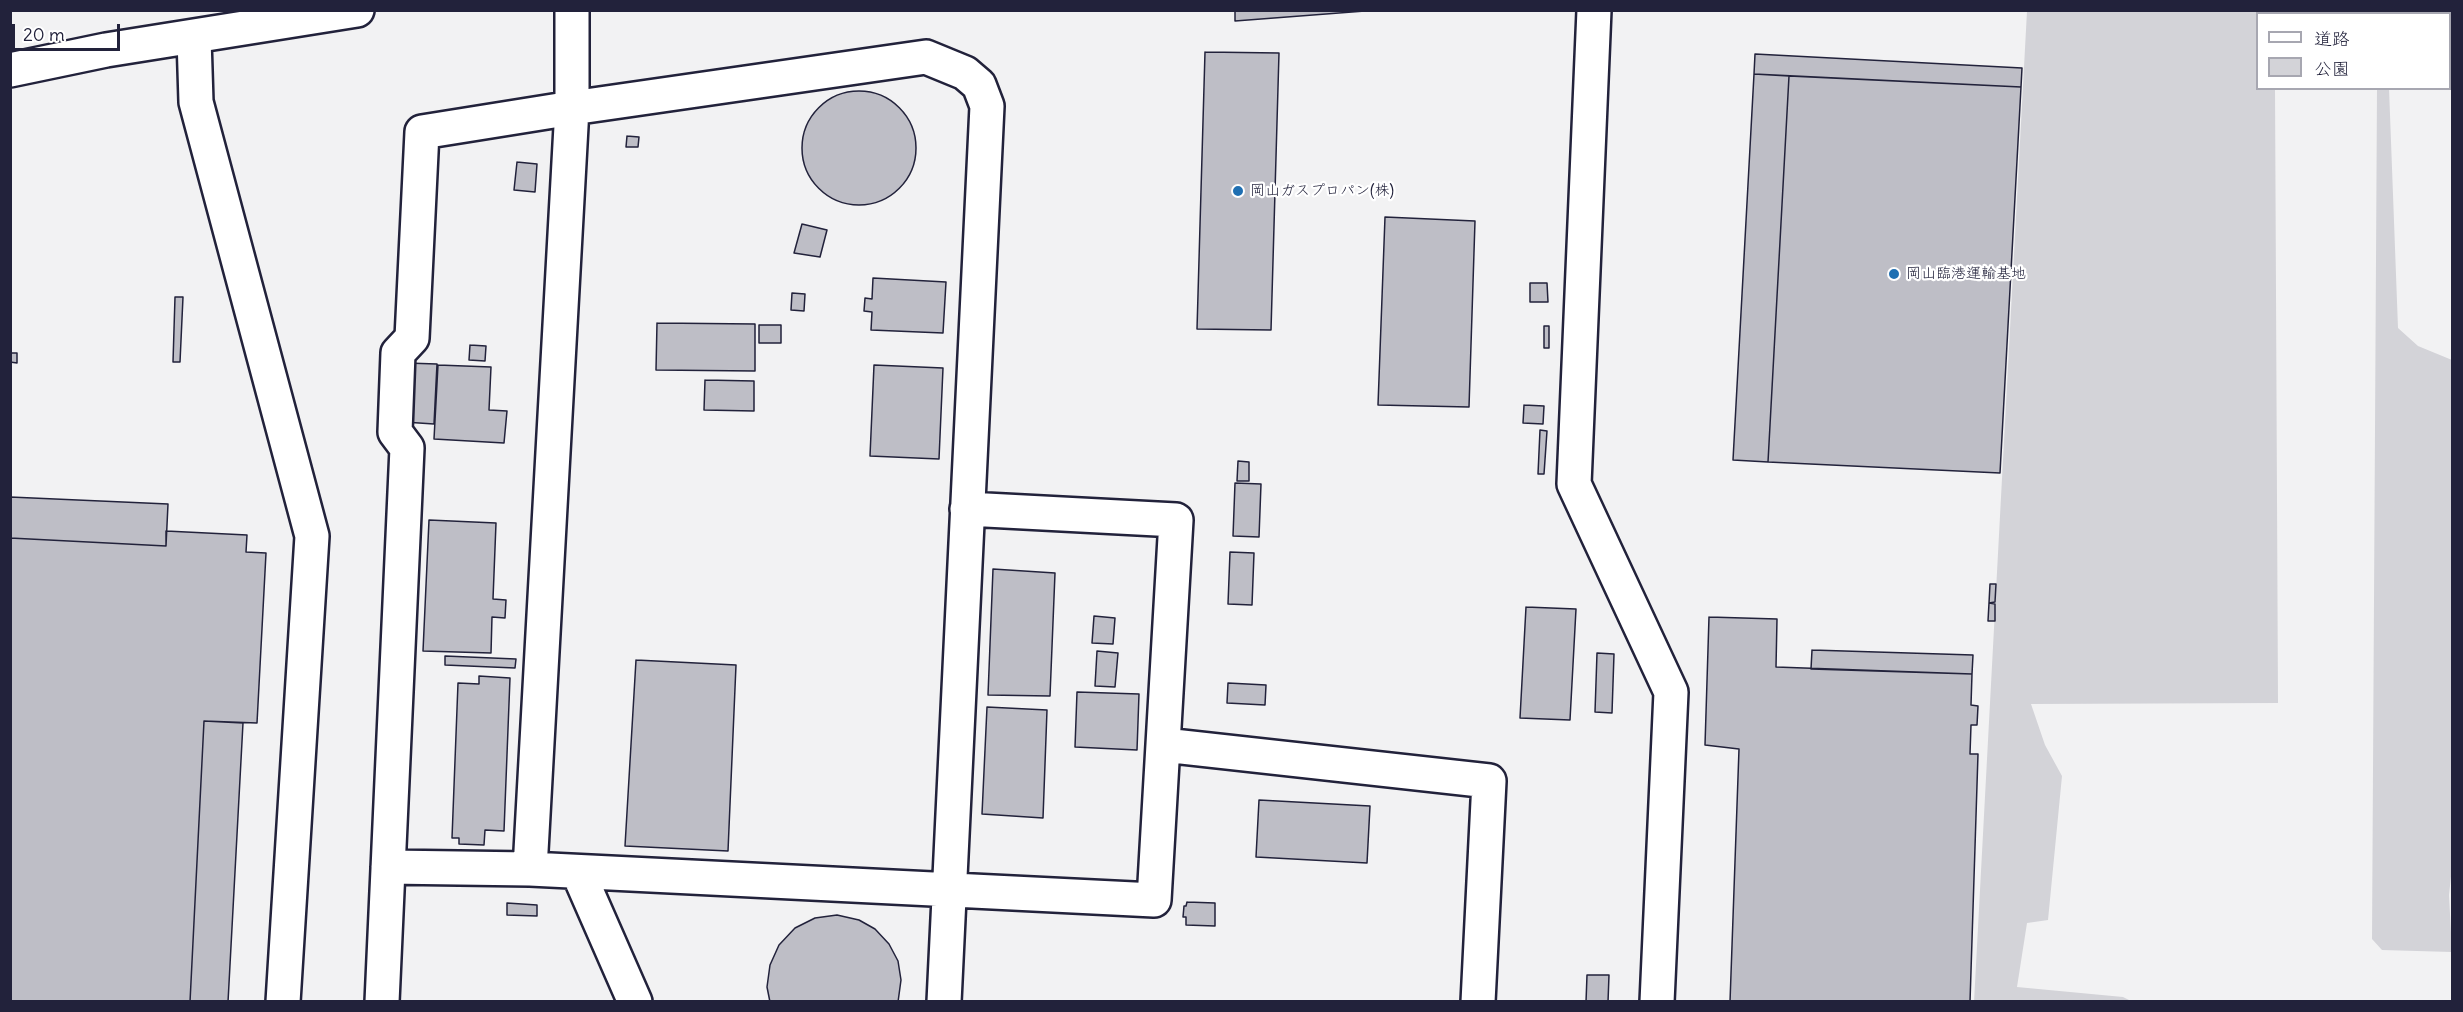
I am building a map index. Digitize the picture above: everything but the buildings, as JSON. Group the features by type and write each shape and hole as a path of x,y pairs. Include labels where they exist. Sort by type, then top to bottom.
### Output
{"street":[{"path":"10,70 106,50 194,38 357,10"},
{"path":"530,869 572,108 572,10"},
{"path":"1594,10 1574,484 1671,692 1657,1002"},
{"path":"194,38 196,102 312,536 284,1002"},
{"path":"382,1002 407,448 395,432 398,353 412,338 422,132 926,57 965,73 979,85 987,106 944,1002"},
{"path":"388,867 530,869 1155,900 1176,520 968,509"},
{"path":"1164,745 1490,781 1478,1002"},
{"path":"578,872 635,1002"}],"green space":[{"path":"2027,11 2275,11 2256,12 2256,90 2275,90 2278,703 2031,704 2045,745 2062,776 2048,920 2027,923 2017,987 2123,997 2131,1001 1974,1002"},
{"path":"2377,90 2389,90 2398,328 2418,346 2452,360 2452,867 2449,895 2452,952 2382,950 2372,939"}],"place":[{"name":"岡山ガスプロパン(株)","path":"1238,191"},
{"name":"岡山臨港運輸基地","path":"1894,274"}]}
